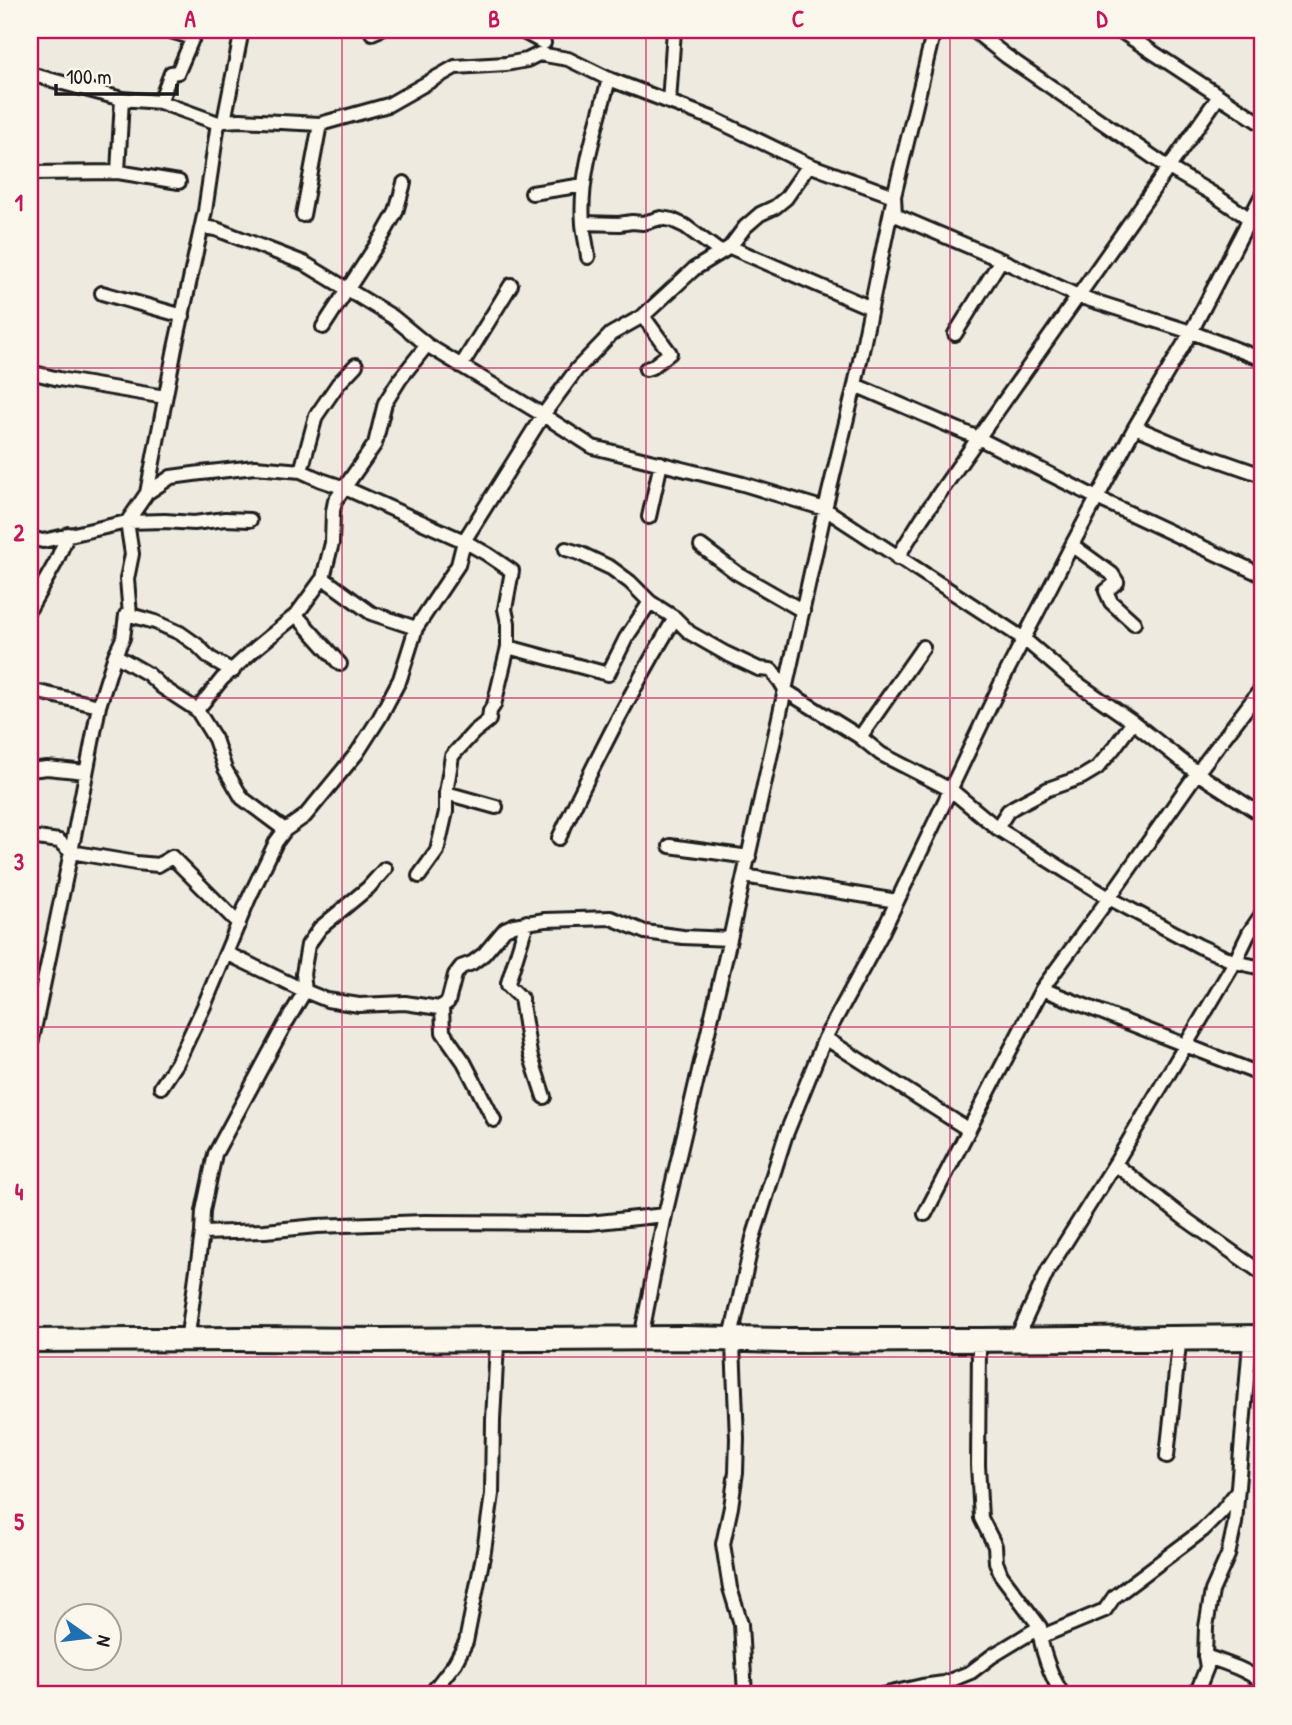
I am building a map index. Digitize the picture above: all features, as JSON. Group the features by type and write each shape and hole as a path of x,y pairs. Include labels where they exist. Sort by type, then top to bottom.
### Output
{"street":[{"path":"160,102 171,73 178,72 195,34 167,30"},
{"path":"130,615 128,579 132,555 127,522 147,492 242,30"},
{"path":"520,30 541,48 610,79 713,119 809,165 894,195"},
{"path":"30,74 122,99 160,102 221,122 240,120 320,124 388,105 455,67 527,60 541,48 549,30"},
{"path":"669,102 674,30"},
{"path":"642,1333 665,1215 749,857 825,509 855,385 894,195 934,30"},
{"path":"973,30 1006,56 1262,227"},
{"path":"1119,30 1262,124"},
{"path":"588,257 583,223 584,185 610,79"},
{"path":"897,558 922,518 1219,96"},
{"path":"118,172 122,99"},
{"path":"303,215 320,124"},
{"path":"161,1087 177,1063 204,1006 276,842 285,830 305,816 357,753 380,717 400,679 416,628 458,565 464,541 543,415 577,369 611,334 643,316 694,269 725,250 760,214 786,198 809,165"},
{"path":"30,173 118,172 179,182"},
{"path":"323,327 396,212 404,183"},
{"path":"532,193 584,185"},
{"path":"894,195 895,215 1078,296 1191,332 1262,359"},
{"path":"746,1695 741,1624 730,1588 723,1544 736,1472 733,1339 753,1238 781,1149 825,1038 897,901 1024,639 1135,426 1191,332 1262,195"},
{"path":"205,211 216,229"},
{"path":"583,223 643,223 661,218 673,220 725,250 871,308"},
{"path":"202,227 216,229 304,263 393,317 427,345 593,447 743,484 825,509 1024,639 1071,679 1133,722 1197,773 1262,815"},
{"path":"955,334 1001,260"},
{"path":"461,366 511,285"},
{"path":"102,293 183,316"},
{"path":"643,316 670,353 646,369"},
{"path":"197,710 222,679 296,615 323,578 332,543 332,511 335,501 375,444 385,403 427,345"},
{"path":"301,471 316,416 338,384 356,365"},
{"path":"30,372 165,397"},
{"path":"855,385 978,438 1097,498 1262,575"},
{"path":"1135,426 1187,449 1262,475"},
{"path":"155,456 171,477"},
{"path":"649,517 660,463"},
{"path":"147,492 171,477 201,472 255,467 301,471 464,541 512,571 505,609 508,647 489,720 452,756 446,812 437,851 419,876"},
{"path":"30,538 43,541 127,522 250,520"},
{"path":"30,608 68,534"},
{"path":"1072,545 1112,574 1117,582 1106,591 1111,602 1134,623"},
{"path":"701,546 737,573 803,611"},
{"path":"566,549 579,552 611,568 690,633 759,669 771,670 786,691 860,737 881,754 951,790 997,828 1109,898 1199,946 1235,962 1262,968"},
{"path":"323,578 372,613 416,628"},
{"path":"508,647 608,674 626,638 650,602"},
{"path":"30,1049 99,706 123,638 126,615 155,622 180,633 210,658 233,671"},
{"path":"296,615 340,664"},
{"path":"559,838 608,736 675,618"},
{"path":"860,737 923,647"},
{"path":"115,655 148,674 162,687 197,710 215,738 225,769 242,798 285,830"},
{"path":"925,1214 1042,989 1197,773 1262,688"},
{"path":"30,690 99,706"},
{"path":"997,828 1008,811 1014,807 1097,768 1133,722"},
{"path":"30,769 86,772"},
{"path":"446,793 496,807"},
{"path":"30,837 59,841 71,852 136,863 158,865 172,858 239,924"},
{"path":"670,846 749,857"},
{"path":"188,1334 203,1211 215,1154 305,991 303,974 308,945 320,928 368,888 385,869"},
{"path":"744,876 897,901"},
{"path":"1018,1335 1048,1270 1115,1164 1262,914"},
{"path":"226,953 327,1000 359,1006 405,1003 439,1008 448,1002 455,975 461,967 484,954 505,929 514,925 545,920 611,918 645,932 730,939"},
{"path":"527,922 508,983 521,999 530,1054 544,1097"},
{"path":"1042,989 1262,1075"},
{"path":"442,1007 443,1032 464,1062 494,1120"},
{"path":"825,1038 969,1130"},
{"path":"1115,1164 1184,1218 1262,1273"},
{"path":"202,1233 424,1222 589,1223 665,1215"},
{"path":"783,1340 1262,1332"},
{"path":"30,1345 51,1341 188,1334 642,1333 733,1339 979,1345 1256,1343 1235,1523 1228,1555 1212,1591 1208,1608 1205,1656 1207,1667 1194,1695"},
{"path":"30,1336 51,1341 381,1345 683,1343 733,1339"},
{"path":"430,1695 455,1663 466,1642 484,1551 492,1494 497,1344"},
{"path":"1167,1456 1179,1344"},
{"path":"979,1345 978,1465 981,1518 995,1546 996,1562 1001,1575 1040,1632 1057,1686 1063,1695"},
{"path":"882,1695 944,1683 971,1672 992,1656 1040,1632 1105,1610 1114,1597 1202,1530 1237,1492"},
{"path":"1205,1656 1240,1667 1262,1682"}]}
